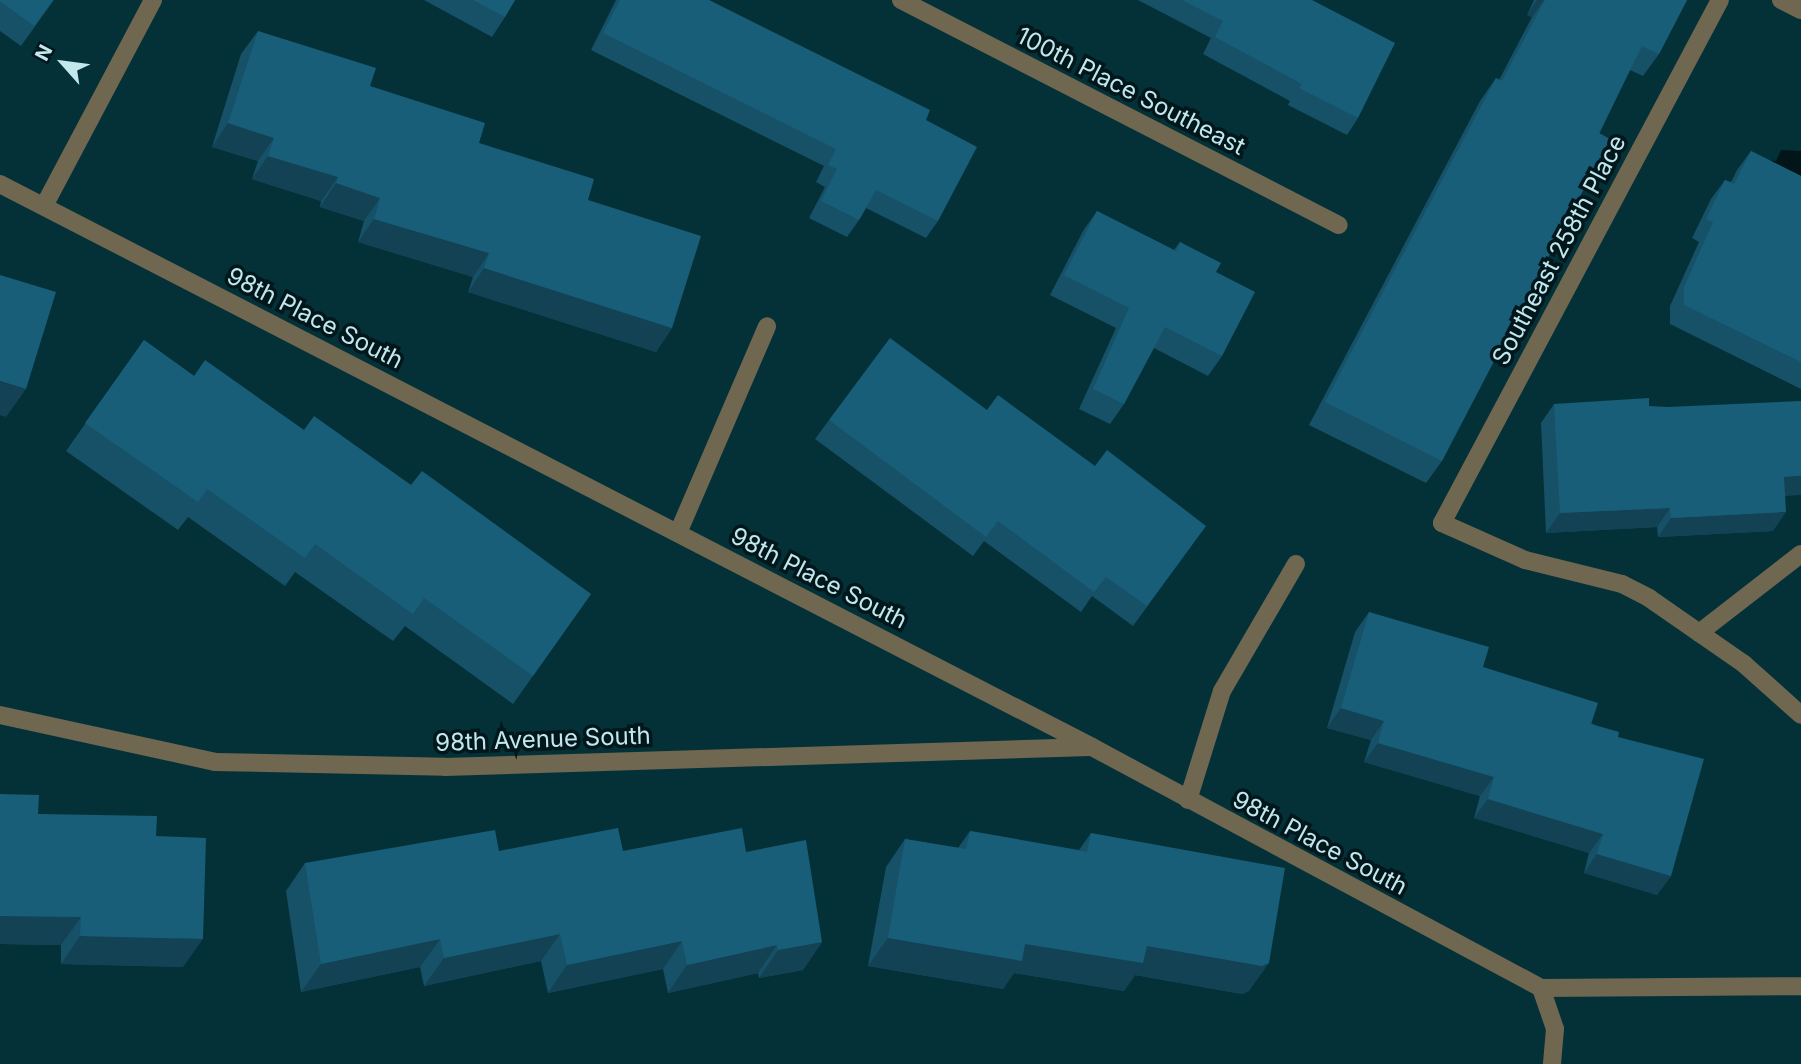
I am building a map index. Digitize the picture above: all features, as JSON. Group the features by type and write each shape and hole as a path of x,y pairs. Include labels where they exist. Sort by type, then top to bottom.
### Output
{"street":[{"path":"44,206 153,0"},
{"name":"100th Place Southeast","path":"901,0 1338,225"},
{"name":"Southeast 258th Place","path":"1699,632 1622,584 1525,560 1442,523 1720,0"},
{"path":"1781,0 1801,10"},
{"name":"98th Place South","path":"0,184 1092,747 1541,988"},
{"path":"678,533 767,326"},
{"path":"1801,554 1699,632 1744,664 1801,715"},
{"path":"1188,800 1222,691 1296,564"},
{"name":"98th Avenue South","path":"0,715 215,762 445,767 1092,747"},
{"path":"1552,1064 1556,1029 1541,988 1801,986"}],"shaded area":[{"path":"1781,150 1801,151 1801,193 1763,160 1776,161"}],"building":[{"path":"0,0 53,0 34,26"},
{"path":"473,0 515,0 505,17"},
{"path":"620,0 709,0 930,110 926,120 977,147 938,221 876,190 859,220 821,201 837,169 828,165 836,149 603,33"},
{"path":"1182,0 1312,0 1395,43 1358,118 1299,88 1302,84 1215,37 1223,21"},
{"path":"1545,0 1687,0 1659,54 1642,46 1599,133 1610,139 1442,461 1325,402 1496,78 1502,81"},
{"path":"258,31 376,68 370,86 485,123 479,143 594,179 588,200 701,236 672,328 484,268 489,253 374,219 380,198 336,183 338,177 268,156 274,138 228,123"},
{"path":"1751,151 1801,176 1801,362 1684,305 1684,287 1713,222 1706,219 1725,180 1734,184"},
{"path":"1097,211 1176,251 1180,242 1221,263 1216,272 1255,292 1222,356 1165,327 1124,404 1093,389 1129,308 1064,275"},
{"path":"0,275 56,292 26,389 0,381"},
{"path":"890,338 987,410 998,395 1095,466 1107,450 1206,526 1147,606 1106,577 1094,592 998,521 986,537 829,420"},
{"path":"144,340 194,376 205,360 304,430 314,416 411,485 422,471 591,594 533,676 424,598 413,614 315,544 305,558 207,489 198,502 85,423"},
{"path":"1649,398 1649,406 1668,407 1801,401 1801,476 1784,477 1786,512 1671,518 1670,508 1560,513 1554,404"},
{"path":"1369,612 1489,647 1483,667 1598,703 1591,724 1619,732 1618,737 1704,759 1671,876 1597,854 1603,834 1488,799 1494,777 1378,743 1384,721 1341,708"},
{"path":"0,794 39,795 38,814 157,816 156,836 206,838 203,939 80,936 81,917 0,916"},
{"path":"618,828 623,851 742,828 746,852 806,840 822,942 778,950 777,945 687,965 682,941 567,965 560,934 444,958 440,939 321,964 305,863 495,830 499,851"},
{"path":"970,831 1087,852 1091,833 1285,868 1269,963 1262,966 1147,946 1143,963 1025,944 1022,961 888,938 905,839 966,849"}]}
